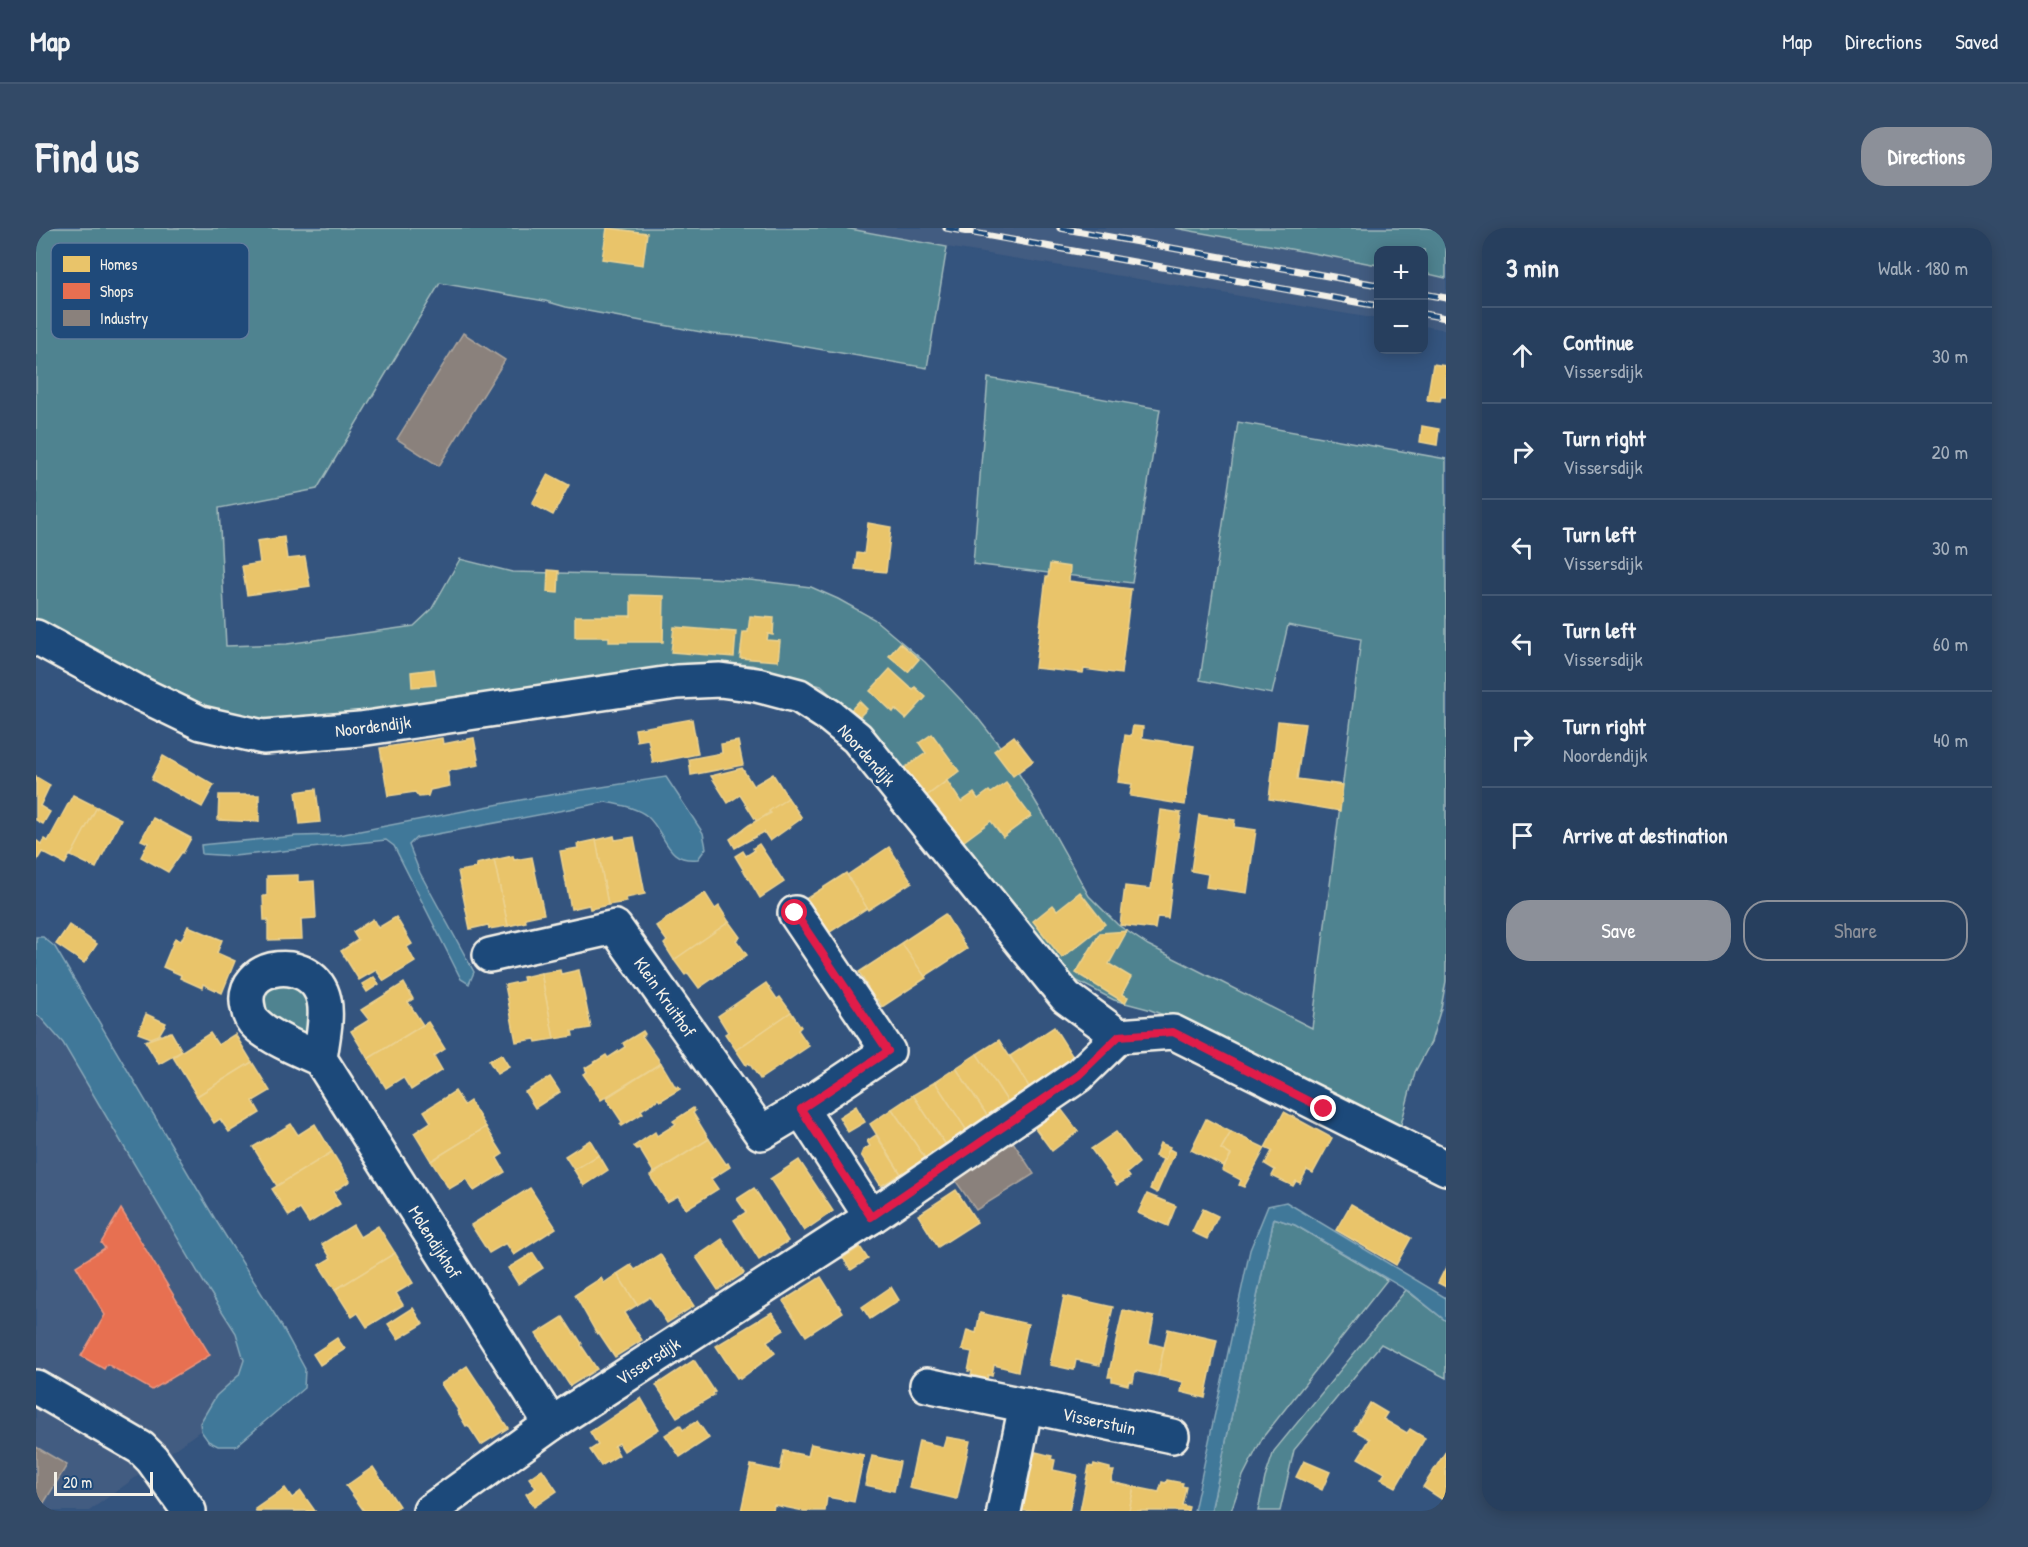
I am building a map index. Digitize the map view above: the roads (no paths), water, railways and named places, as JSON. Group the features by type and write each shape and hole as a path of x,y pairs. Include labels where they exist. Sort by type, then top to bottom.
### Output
{"street":[{"name":"Noordendijk","path":"36,638 201,723 264,736 360,729 677,682 720,680 757,685 799,696 830,716 857,738 1066,997 1119,1036"},
{"path":"795,913 888,1051 801,1109 871,1217"},
{"name":"Klein Kruithof","path":"490,955 615,927 761,1133 801,1109"},
{"path":"1119,1036 1173,1032 1446,1168"},
{"name":"Vissersdijk","path":"430,1511 551,1424 871,1217 1079,1075 1119,1036"},
{"name":"Molendijkhof","path":"320,1059 551,1424"},
{"name":"Visserstuin","path":"927,1385 1172,1436"},
{"path":"36,1387 141,1448 152,1459 189,1511"},
{"path":"1004,1511 1026,1405"}],"railway":[{"path":"946,228 1374,305"},
{"path":"1060,228 1374,284"},
{"path":"1428,295 1446,298"},
{"path":"1428,315 1446,318"}]}
